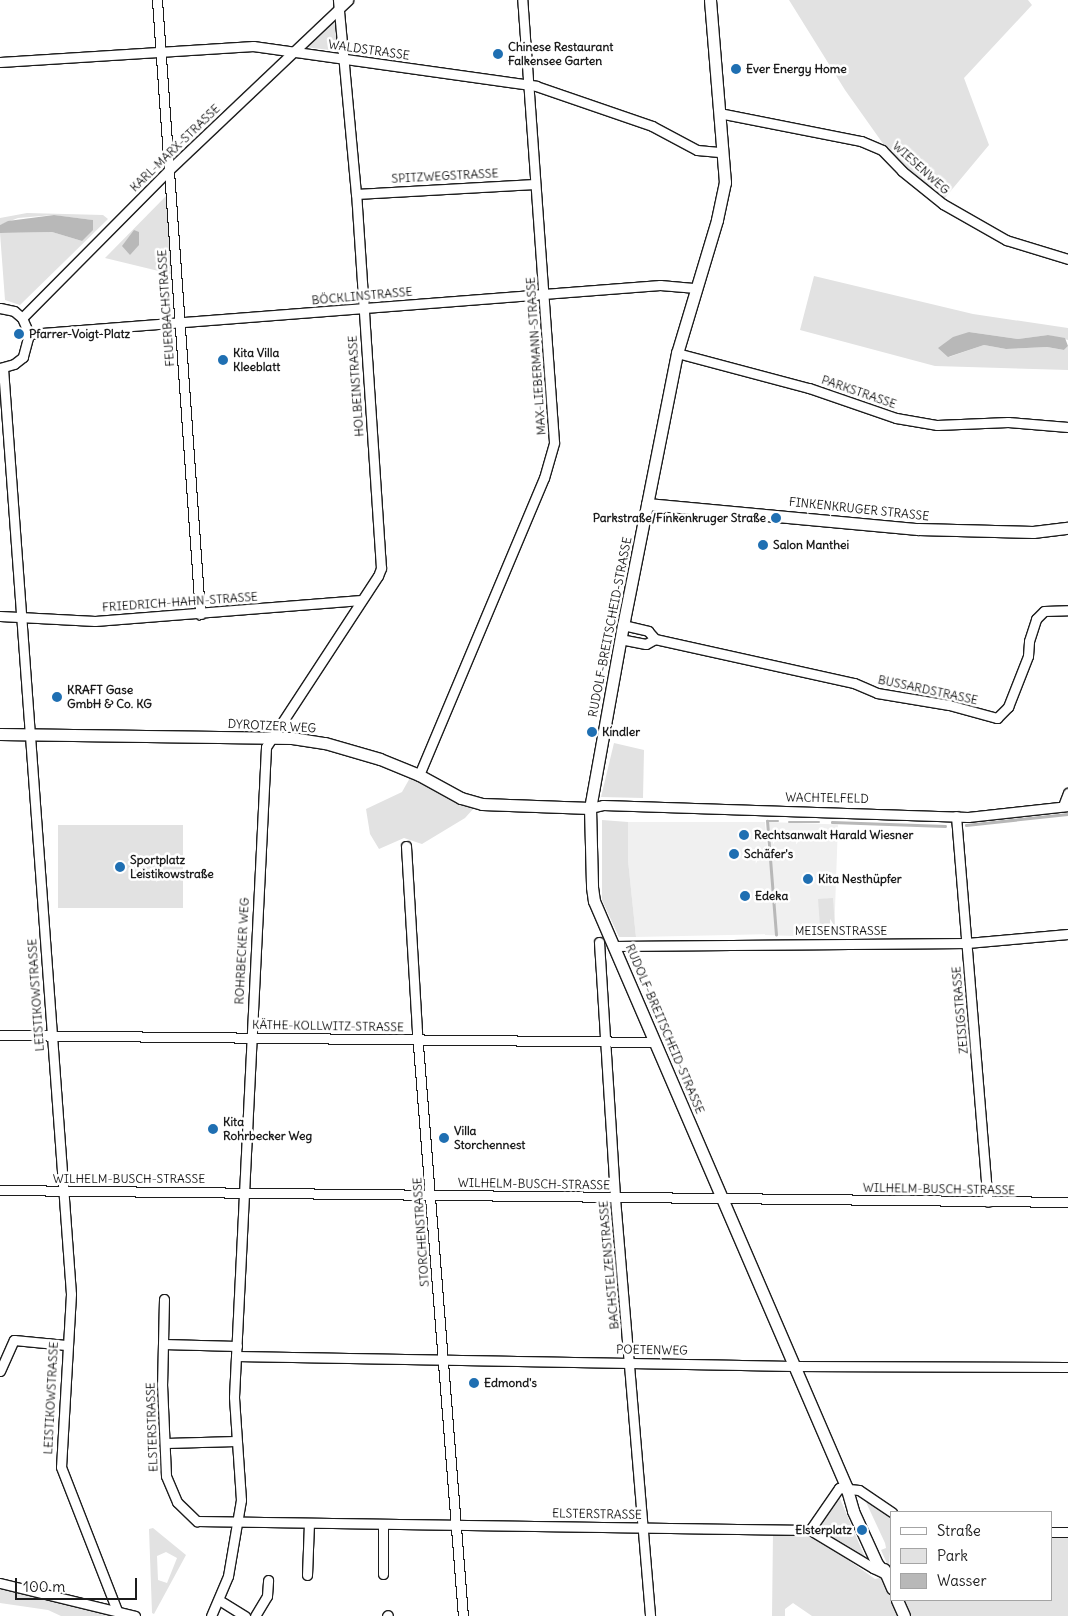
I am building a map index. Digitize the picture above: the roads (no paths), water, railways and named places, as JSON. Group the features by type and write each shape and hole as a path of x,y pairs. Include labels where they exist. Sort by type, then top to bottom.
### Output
{"street":[{"name":"FEUERBACHSTRASSE","path":"157,0 200,614"},
{"name":"KARL-MARX-STRASSE","path":"22,318 169,170 293,52 339,4 348,0"},
{"name":"MAX-LIEBERMANN-STRASSE","path":"420,775 550,461 554,442 522,0"},
{"name":"RUDOLF-BREITSCHEID-STRASSE","path":"710,0 724,192 677,353 620,639 590,808 594,901 724,1199 793,1366 846,1486 855,1497 889,1573"},
{"name":"HOLBEINSTRASSE","path":"270,737 381,568 356,194 339,4"},
{"name":"WALDSTRASSE","path":"0,62 161,50 253,46 528,84 652,126 697,150 722,152"},
{"name":"WIESENWEG","path":"719,113 861,141 882,150 902,171 943,204 1006,240 1068,259"},
{"name":"SPITZWEGSTRASSE","path":"356,194 535,184"},
{"name":"BÖCKLINSTRASSE","path":"29,334 180,324 364,307 660,285 696,288"},
{"path":"0,308 14,311 22,318 29,334 23,356 1,368"},
{"name":"PARKSTRASSE","path":"677,353 809,388 896,418 937,425 1008,422 1068,426"},
{"name":"LEISTIKOWSTRASSE","path":"1,368 71,1294 66,1345 61,1466 117,1611"},
{"name":"FINKENKRUGER STRASSE","path":"647,504 927,530 1033,532 1068,528"},
{"name":"FRIEDRICH-HAHN-STRASSE","path":"0,616 95,621 361,600"},
{"name":"BUSSARDSTRASSE","path":"623,625 648,631 655,639 854,683 877,693 949,705 997,718 1005,712 1028,656 1029,641 1036,619 1044,611 1068,610"},
{"name":"BUSSARDSTRASSE","path":"620,639 646,644 655,639"},
{"name":"DYROTZER WEG","path":"0,734 270,737 325,743 353,749 420,775 461,798 482,804 590,808"},
{"name":"ROHRBECKER WEG","path":"211,1616 228,1576 239,1523 241,1477 236,1440 236,1356 242,1192 266,747 270,737"},
{"name":"WACHTELFELD","path":"590,808 603,805 956,816 1066,806 1068,793"},
{"name":"ZEISIGSTRASSE","path":"956,816 988,1202"},
{"name":"STORCHENSTRASSE","path":"406,846 418,1040 463,1616"},
{"name":"MEISENSTRASSE","path":"614,946 967,943 1068,934"},
{"name":"BACHSTELZENSTRASSE","path":"598,942 615,1198 650,1616"},
{"name":"KÄTHE-KOLLWITZ-STRASSE","path":"0,1035 655,1042"},
{"name":"WILHELM-BUSCH-STRASSE","path":"0,1190 1068,1202"},
{"name":"ELSTERSTRASSE","path":"164,1299 163,1344 166,1476 170,1490 182,1508 198,1521 810,1530"},
{"path":"0,1371 14,1340 66,1345"},
{"path":"163,1344 237,1346"},
{"name":"POETENWEG","path":"236,1356 793,1366 1068,1367"},
{"path":"166,1443 236,1440"},
{"path":"889,1573 810,1530 839,1488 846,1486 859,1490 890,1511"},
{"path":"307,1575 309,1524"},
{"path":"383,1524 383,1574"},
{"path":"1053,1532 1068,1532"},
{"path":"255,1616 268,1596 268,1580"},
{"path":"0,1584 134,1616"},
{"path":"219,1600 245,1616"},
{"path":"897,1601 904,1616"}],"water":[{"path":"54,215 93,220 93,230 82,241 52,232 0,233 0,225 8,221"},
{"path":"134,230 139,232 139,245 130,255 122,246"},
{"path":"969,332 1018,339 1048,335 1065,338 1068,346 1064,350 1047,347 1006,349 984,345 948,357 938,348 953,337"}],"waterway":[{"path":"966,825 1068,814"},
{"path":"776,935 767,821 778,821"},
{"path":"789,822 819,822"},
{"path":"832,822 945,826"}],"place":[{"name":"Chinese Restaurant Falkensee Garten","path":"498,54"},
{"name":"Ever Energy Home","path":"736,69"},
{"name":"Pfarrer-Voigt-Platz","path":"19,334"},
{"name":"Kita Villa Kleeblatt","path":"223,360"},
{"name":"Parkstraße/Finkenkruger Straße","path":"776,518"},
{"name":"Salon Manthei","path":"763,545"},
{"name":"KRAFT Gase GmbH & Co. KG","path":"57,697"},
{"name":"Kindler","path":"592,732"},
{"name":"Rechtsanwalt Harald Wiesner","path":"744,835"},
{"name":"Schäfer's","path":"734,854"},
{"name":"Sportplatz Leistikowstraße","path":"120,867"},
{"name":"Kita Nesthüpfer","path":"808,879"},
{"name":"Edeka","path":"745,896"},
{"name":"Kita Rohrbecker Weg","path":"213,1129"},
{"name":"Villa Storchennest","path":"444,1138"},
{"name":"Edmond's","path":"474,1383"},
{"name":"Elsterplatz","path":"862,1530"}]}
